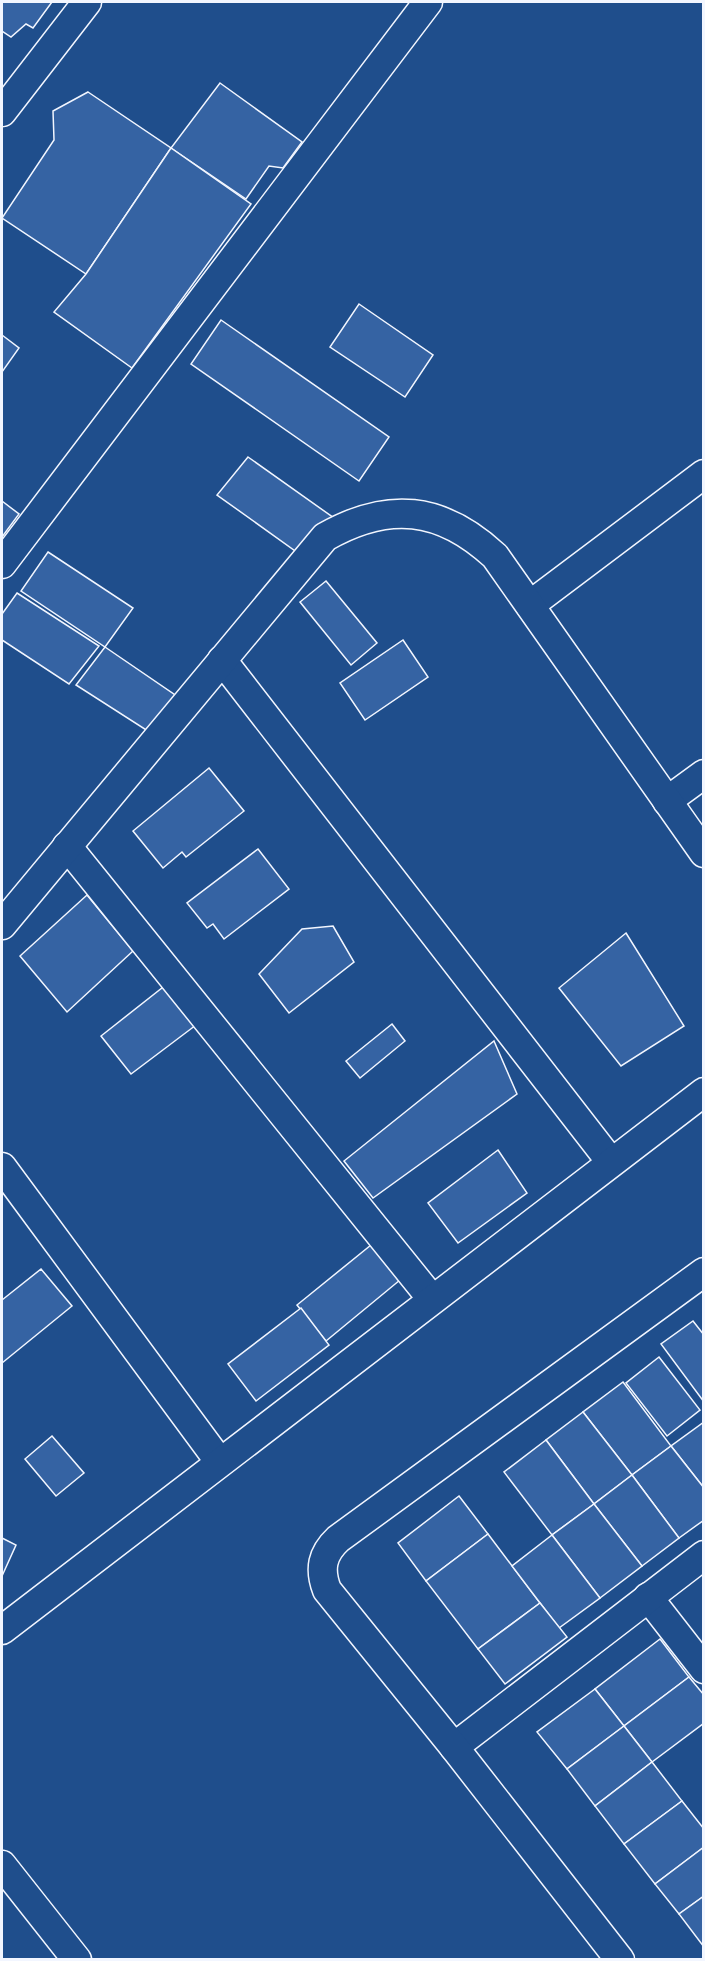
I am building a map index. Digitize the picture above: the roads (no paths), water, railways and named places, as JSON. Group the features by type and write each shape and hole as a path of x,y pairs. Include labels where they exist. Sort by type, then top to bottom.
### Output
{"street":[{"path":"2,112 87,2"},
{"path":"2,564 428,2"},
{"path":"530,605 704,474"},
{"path":"2,925 325,537 348,524 374,516 400,513 427,516 452,524 476,538 495,556 704,853"},
{"path":"222,660 611,1162"},
{"path":"667,801 704,774"},
{"path":"67,846 432,1299"},
{"path":"4,1624 704,1092"},
{"path":"2,1167 219,1461"},
{"path":"620,1959 454,1747 327,1590 322,1570 323,1560 329,1548 338,1539 704,1272"},
{"path":"454,1747 704,1555"},
{"path":"648,1597 704,1669"},
{"path":"2,1864 77,1959"}]}
